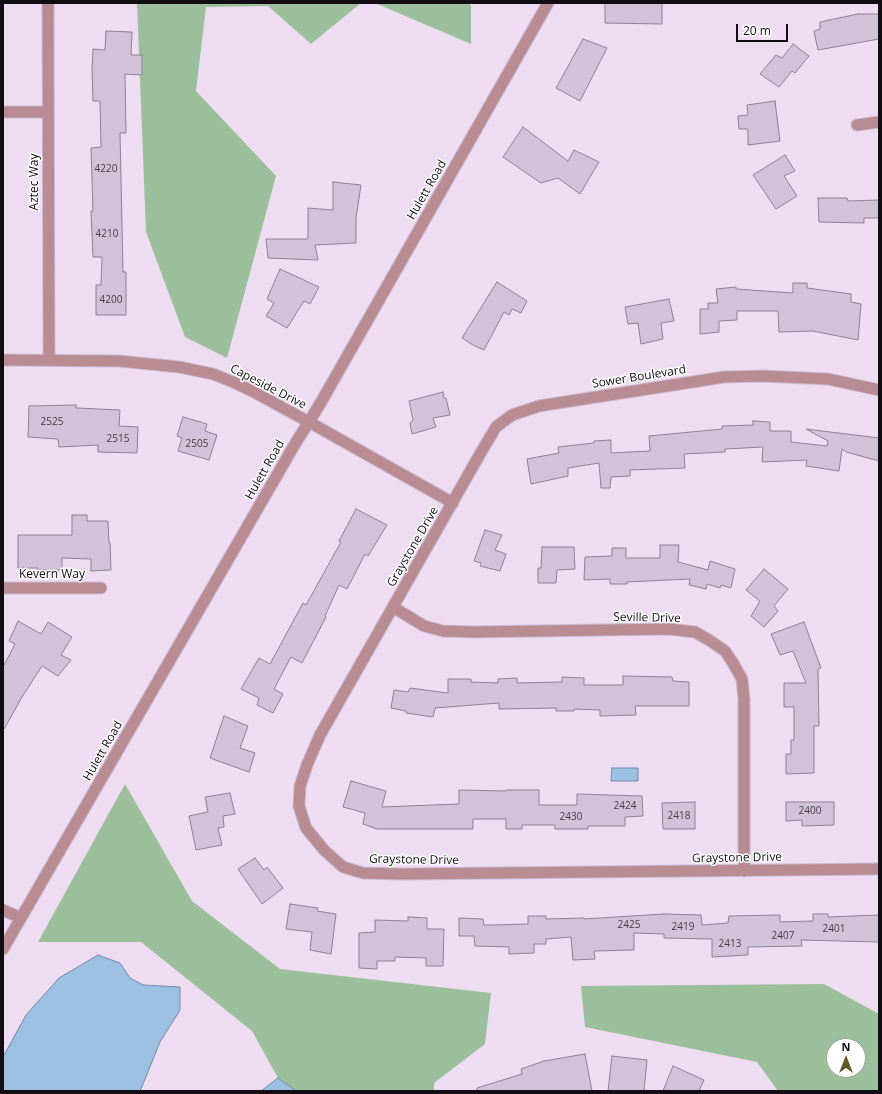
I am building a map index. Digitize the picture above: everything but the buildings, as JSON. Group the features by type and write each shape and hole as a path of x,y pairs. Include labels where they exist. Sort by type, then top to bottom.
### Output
{"street":[{"name":"Aztec Way","path":"48,3 49,360"},
{"name":"Hulett Road","path":"3,949 309,422 548,3"},
{"path":"3,112 48,112"},
{"path":"857,126 879,122"},
{"name":"Capeside Drive","path":"3,360 119,361 168,365 213,374 252,391 453,503"},
{"name":"Sower Boulevard","path":"453,503 496,427 512,415 539,406 724,377 762,376 828,379 879,390"},
{"name":"Graystone Drive","path":"453,503 320,735 300,786 299,806 306,828 324,850 343,867 363,873 401,874 879,869"},
{"name":"Kevern Way","path":"3,588 101,588"},
{"name":"Seville Drive","path":"393,607 424,626 443,631 669,630 695,632 725,651 742,679 744,699 744,871"},
{"path":"3,910 21,918"}],"green space":[{"path":"137,3 361,3 311,44 268,6 206,7 196,91 276,176 227,358 185,337 146,232"},
{"path":"375,3 469,3 471,6 471,44"},
{"path":"125,784 192,901 280,969 491,993 485,1044 434,1083 434,1091 296,1091 278,1078 252,1031 141,942 38,942"},
{"path":"824,984 879,1014 879,1091 778,1091 757,1062 585,1027 581,986"}],"water":[{"path":"612,768 638,768 638,781 611,781"},
{"path":"98,955 120,963 130,978 143,985 180,987 180,1010 160,1042 141,1089 139,1091 3,1091 3,1057 26,1015 59,978"},
{"path":"278,1078 296,1091 261,1091"}]}
